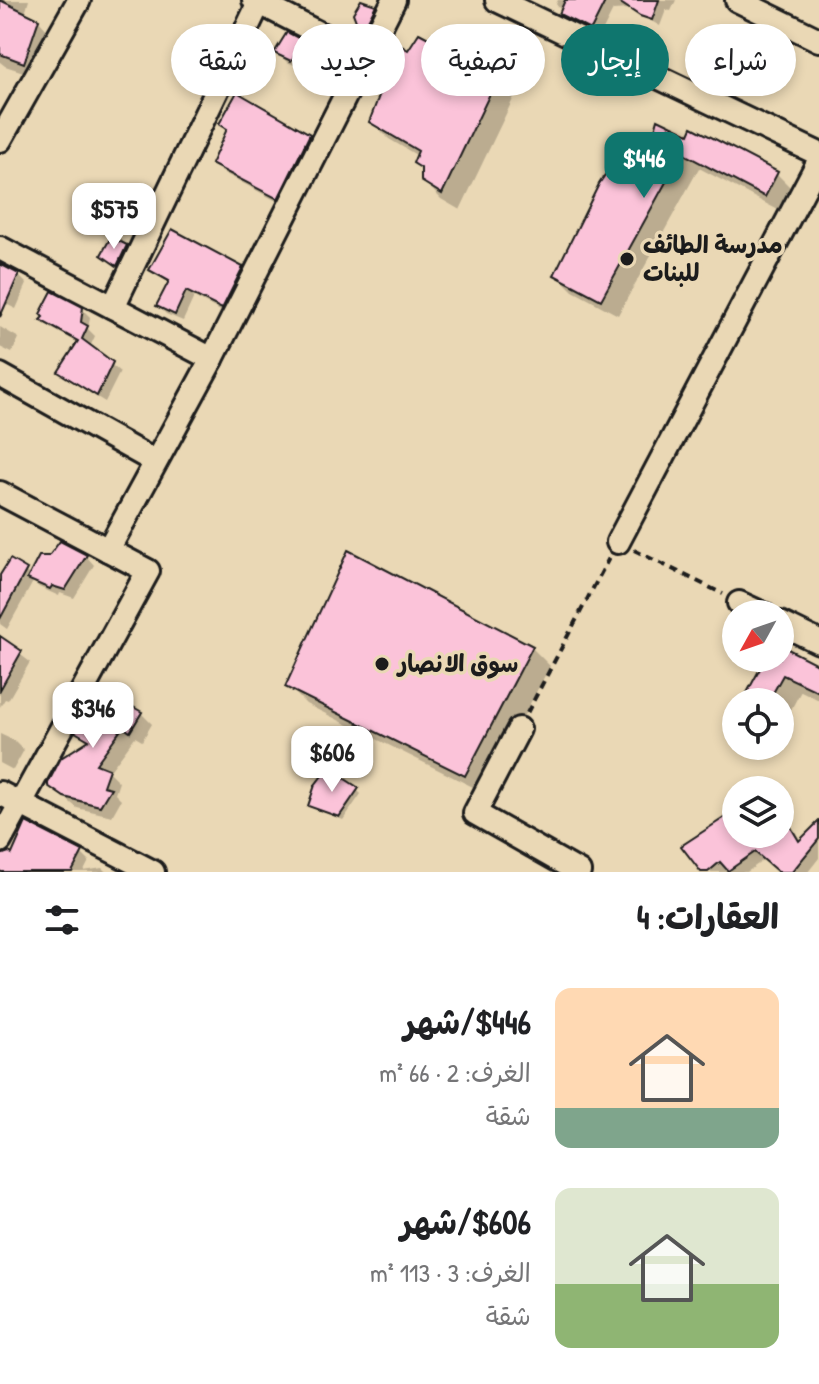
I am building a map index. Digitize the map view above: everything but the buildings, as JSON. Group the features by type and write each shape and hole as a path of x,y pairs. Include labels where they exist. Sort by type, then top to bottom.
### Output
{"street":[{"path":"0,140 79,0"},
{"path":"382,24 394,0"},
{"path":"497,0 819,154"},
{"path":"737,0 819,40"},
{"path":"113,307 256,2 300,24"},
{"path":"108,550 212,359 345,96"},
{"path":"618,542 819,161"},
{"path":"0,248 212,359"},
{"path":"0,375 154,461"},
{"path":"0,493 148,571 10,798 0,841"},
{"path":"794,630 819,642"},
{"path":"519,729 475,813 579,872"},
{"path":"10,798 153,872"}],"path":[{"path":"519,729 618,542 733,600"}],"place":[{"name":"مدرسة الطائف للبنات","path":"627,259"},
{"name":"سوق الانصار","path":"382,664"}]}
